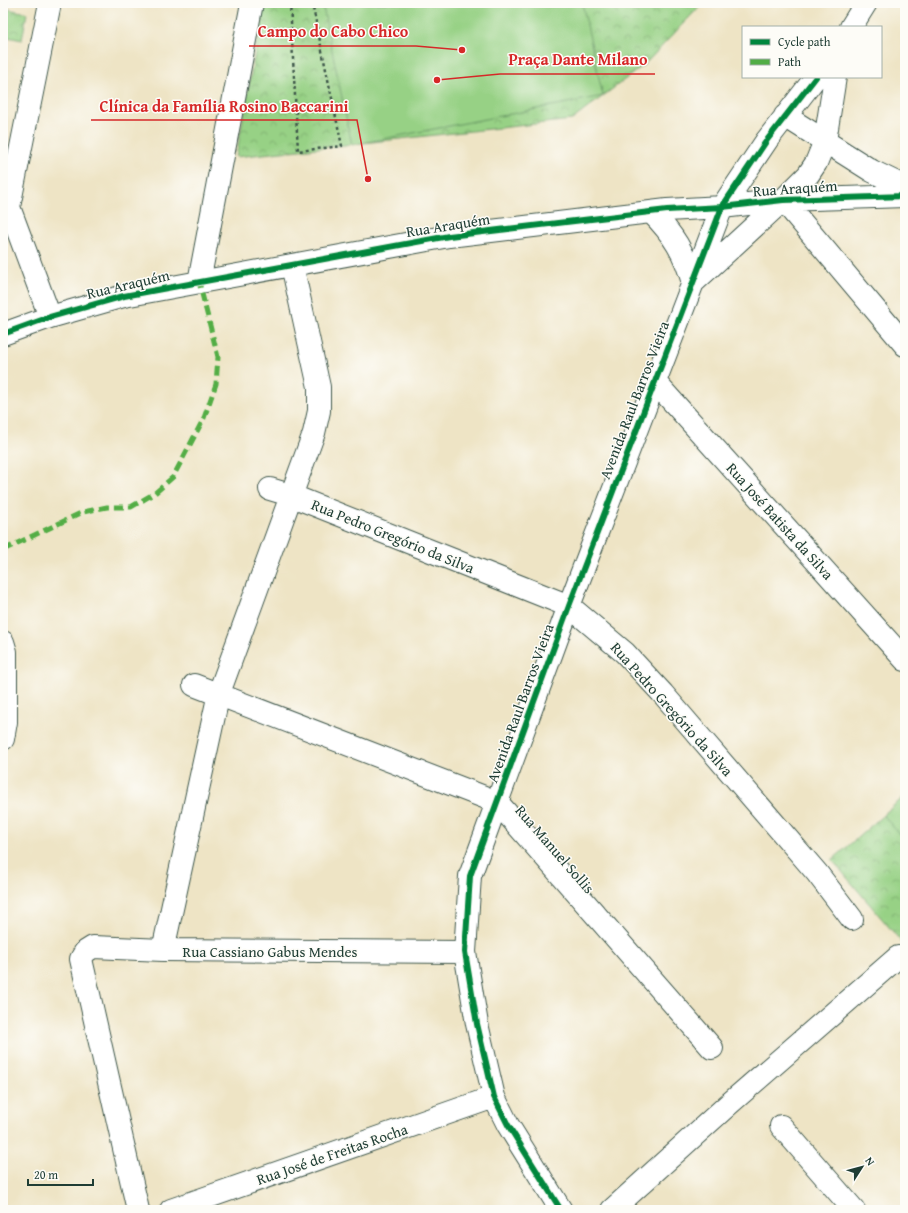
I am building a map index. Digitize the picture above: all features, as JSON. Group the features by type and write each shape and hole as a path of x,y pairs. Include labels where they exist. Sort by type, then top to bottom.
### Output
{"street":[{"path":"50,3 6,206 50,317"},
{"path":"199,282 252,3"},
{"path":"853,26 866,3"},
{"name":"Avenida Raul Barros Vieira","path":"561,1210 508,1125 494,1097 477,1024 465,952 470,876 569,606 722,207 785,116 815,78"},
{"name":"Avenida Raul Barros Vieira","path":"693,283 808,175 816,164 826,141 835,78"},
{"path":"785,116 872,171 905,187"},
{"name":"Rua Araquém","path":"659,211 739,182"},
{"name":"Rua Araquém","path":"3,334 50,317 124,296 449,236 659,211 722,207 782,200 905,196"},
{"path":"782,200 905,345"},
{"path":"659,211 662,223 687,262 693,283"},
{"path":"163,950 219,694 283,519 290,495 314,433 319,411 319,387 292,265"},
{"name":"Rua José Batista da Silva","path":"655,382 905,660"},
{"name":"Rua Pedro Gregório da Silva","path":"270,489 290,495 569,606 625,653 663,694 817,873 852,919"},
{"path":"3,642 6,652 6,714 3,739"},
{"name":"Rua Manuel Sollis","path":"194,685 497,802 712,1048"},
{"name":"Rua Cassiano Gabus Mendes","path":"138,1210 81,959 85,952 93,947 163,950 465,952"},
{"path":"612,1210 729,1104 898,957"},
{"name":"Rua José de Freitas Rocha","path":"171,1210 494,1097"},
{"path":"781,1126 854,1210"}],"path":[{"path":"290,3 298,151 342,146 312,3"}],"green space":[{"path":"264,3 703,3 645,64 572,120 236,157"},
{"path":"322,3 582,3 603,96 352,145"},
{"path":"3,8 27,13 22,40 3,36"},
{"path":"905,796 905,946 832,860"},
{"path":"905,796 905,841 883,815"}],"marked path":[{"path":"3,550 83,512 107,507 131,507 155,493 173,477 204,418 216,384 218,357 199,282"}],"cycle path":[{"path":"561,1210 508,1125 494,1097 477,1024 465,952 470,876 569,606 722,207 767,140 815,78"},
{"path":"3,334 50,317 124,296 449,236 667,210 722,207 783,200 905,196"}],"place":[{"name":"Campo do Cabo Chico","path":"462,50"},
{"name":"Praça Dante Milano","path":"437,80"},
{"name":"Clínica da Família Rosino Baccarini","path":"368,179"}]}
